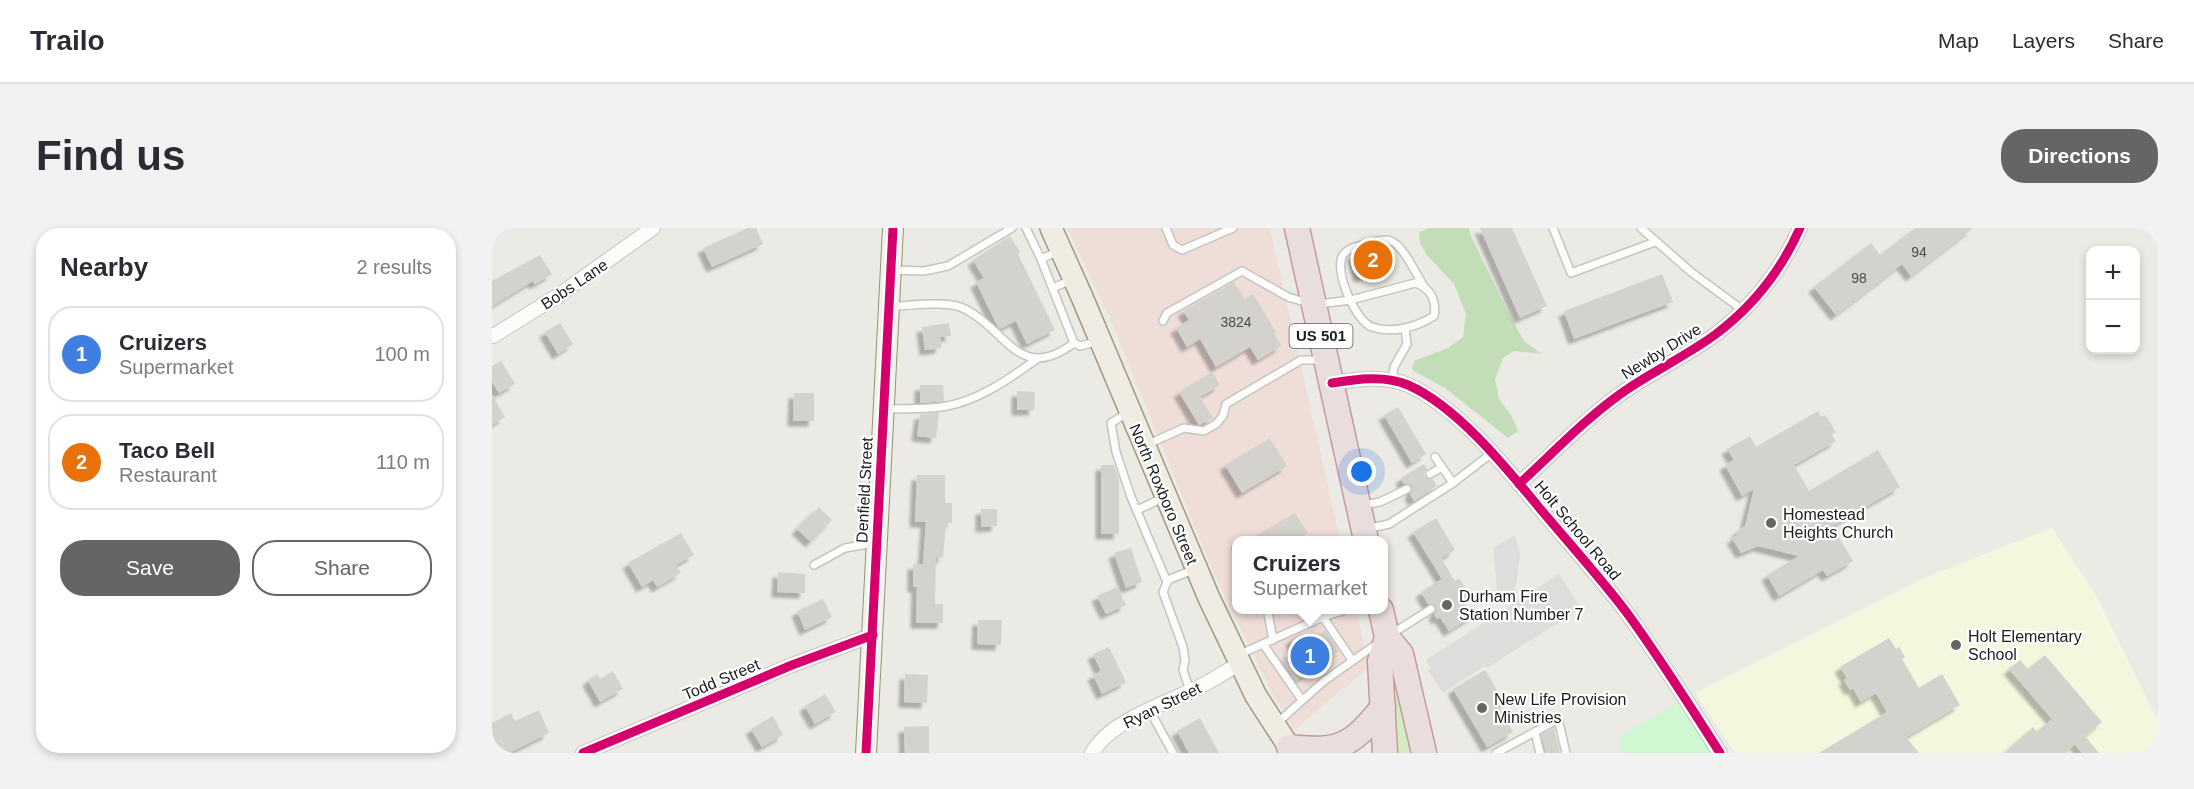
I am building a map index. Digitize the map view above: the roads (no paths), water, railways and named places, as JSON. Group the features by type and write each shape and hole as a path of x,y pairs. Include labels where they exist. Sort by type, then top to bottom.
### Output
{"highway":[{"name":"US 501","path":"1297,228 1329,371 1358,528"},
{"path":"1371,614 1401,654 1424,753"},
{"path":"1385,753 1380,661 1387,637"},
{"path":"1291,750 1320,753 1342,747 1362,733 1383,706"}],"main road":[{"name":"North Roxboro Street","path":"1056,235 1196,569 1238,660 1274,726 1291,750"}],"street":[{"name":"Bobs Lane","path":"494,336 559,295 653,228"},
{"name":"Denfield Street","path":"866,753 893,228"},
{"name":"Newby Drive","path":"1519,484 1616,397 1645,376 1714,335 1744,311 1772,279 1800,228"},
{"name":"Holt School Road","path":"1329,371 1362,379 1392,381 1412,386 1440,405 1492,453 1625,610 1720,753"},
{"name":"Todd Street","path":"583,753 792,666 873,636"},
{"name":"Ryan Street","path":"1092,753 1100,741 1116,727 1190,691 1238,660"}],"lane":[{"path":"890,269 924,272 948,266 1012,228"},
{"path":"1026,228 1041,259 1074,344"},
{"path":"1166,228 1173,245 1182,250 1233,228"},
{"path":"1553,228 1571,273 1655,242"},
{"path":"1641,228 1691,272 1744,311"},
{"path":"1031,239 1056,235"},
{"path":"1041,259 1056,235"},
{"path":"1390,240 1404,253 1423,285 1436,307 1434,316 1405,329 1370,327 1361,321 1351,300 1340,272 1340,261 1344,253 1352,248 1390,240"},
{"path":"1163,321 1167,313 1242,271 1288,297 1314,305 1351,300 1415,283 1423,285"},
{"path":"1053,288 1074,279"},
{"path":"889,307 948,304 964,308 1021,353 1036,359"},
{"path":"1392,381 1395,367 1407,344 1405,329"},
{"path":"1074,344 1080,346 1100,341"},
{"path":"884,409 944,407 962,403 1011,377 1036,359 1062,352 1074,344"},
{"path":"1144,446 1184,428 1204,431 1216,424 1223,416 1226,404 1301,360 1329,371"},
{"path":"1130,411 1113,420 1111,428 1126,484 1167,582"},
{"path":"1358,528 1389,524 1453,483 1492,453"},
{"path":"1435,457 1453,483"},
{"path":"1430,474 1442,467"},
{"path":"1358,528 1380,502 1407,489"},
{"path":"1137,510 1165,497"},
{"path":"814,565 846,548 877,543"},
{"path":"1190,691 1183,670 1185,660 1183,647 1163,592 1167,582 1196,569"},
{"path":"1274,726 1302,700 1353,660 1431,609"},
{"path":"1268,614 1272,640"},
{"path":"1238,660 1263,644 1330,614"},
{"path":"1323,617 1353,660"},
{"path":"1263,644 1302,700"},
{"path":"1150,711 1173,753"},
{"path":"1496,753 1555,721 1559,723 1566,753"},
{"path":"1534,732 1540,753"},
{"path":"1510,745 1513,753"}],"place":[{"name":"Taco Bell","path":"1373,260"},
{"name":"Homestead Heights Church","path":"1771,523"},
{"name":"Durham Fire Station Number 7","path":"1447,605"},
{"name":"Holt Elementary School","path":"1956,645"},
{"name":"Cruizers","path":"1310,656"},
{"name":"New Life Provision Ministries","path":"1482,708"}]}
